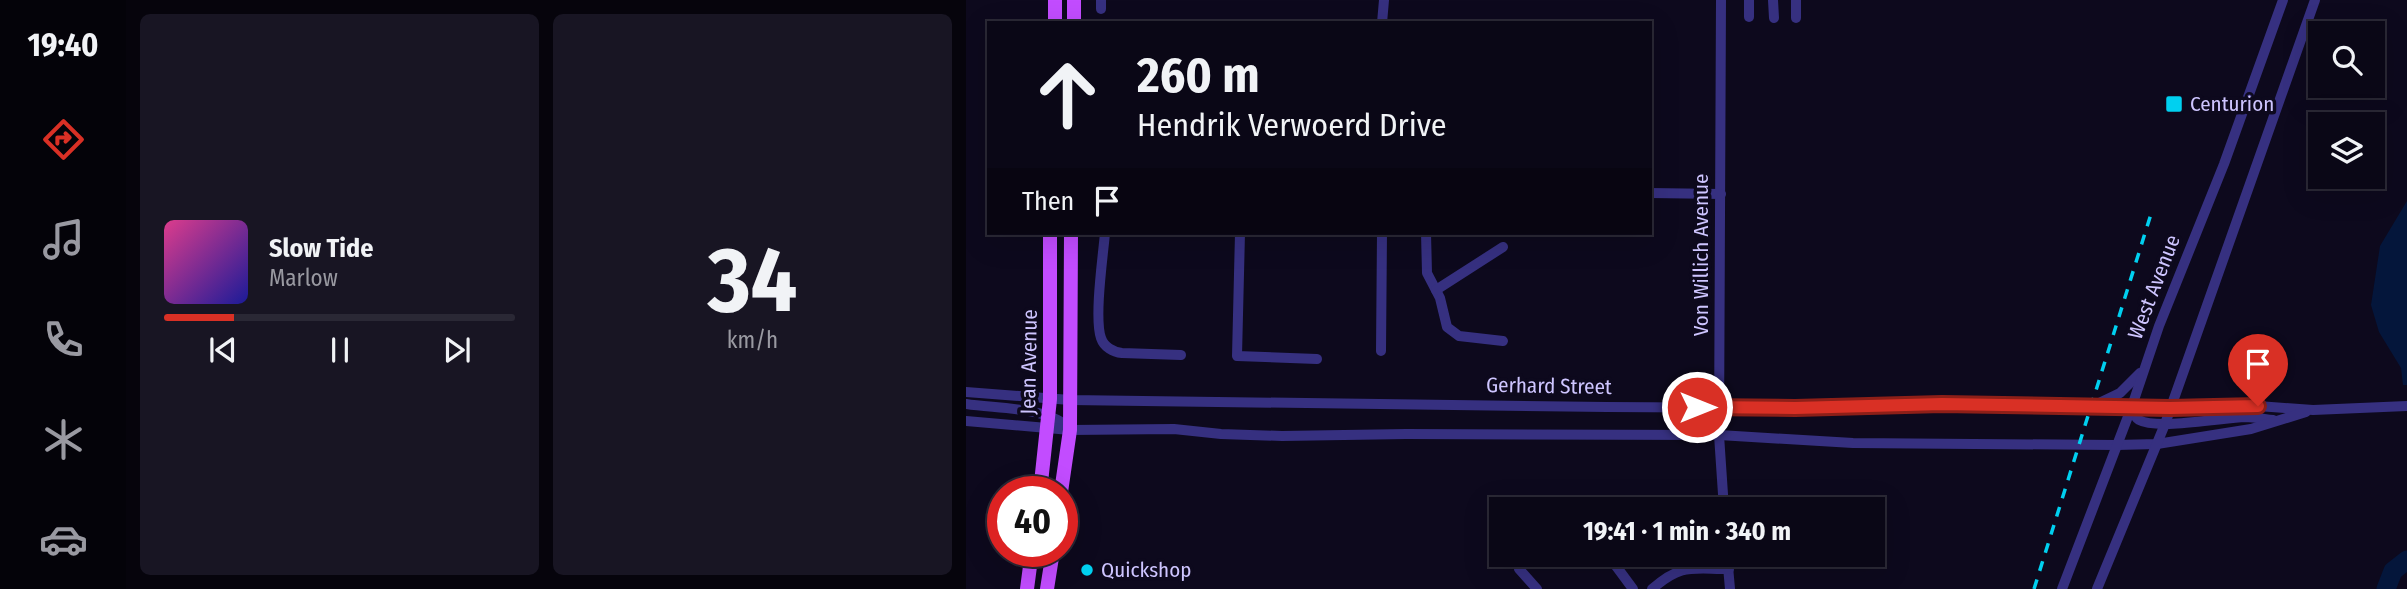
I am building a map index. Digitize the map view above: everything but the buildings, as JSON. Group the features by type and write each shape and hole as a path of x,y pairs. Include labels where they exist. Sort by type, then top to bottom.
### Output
{"main road":[{"path":"1055,0 1055,21"},
{"path":"1074,0 1074,21"},
{"name":"Jean Avenue","path":"1042,476 1050,399 1051,235"},
{"name":"Jean Avenue","path":"1063,476 1070,429 1072,235"},
{"path":"1027,589 1030,567"},
{"path":"1047,589 1050,567"}],"street":[{"path":"1382,21 1384,0"},
{"name":"Von Willich Avenue","path":"1721,0 1719,435 1723,497"},
{"path":"1749,0 1749,17"},
{"path":"1773,0 1774,18"},
{"path":"1796,0 1796,18"},
{"name":"West Avenue","path":"2062,589 2229,150 2283,0"},
{"path":"2097,589 2165,424 2315,0"},
{"path":"1652,193 1721,194"},
{"path":"1105,235 1099,307 1102,342 1122,354 1181,355"},
{"path":"1240,235 1237,356 1317,359"},
{"path":"1381,351 1382,235"},
{"path":"1426,235 1427,273 1436,290 1447,327 1459,336 1503,341"},
{"path":"1436,290 1503,247"},
{"path":"2088,407 2120,393 2144,369"},
{"name":"Gerhard Street","path":"966,392 1070,400 1795,408 1942,404 2170,408 2258,406 2313,410"},
{"path":"966,404 1070,429 1174,429 1282,436 1719,435 1853,443 2116,445 2157,444 2252,429 2313,410 2403,406"},
{"path":"2132,406 2140,421 2165,424 2248,417 2276,421"},
{"path":"966,421 1049,422"},
{"path":"1617,567 1633,589"},
{"path":"1520,569 1537,589"},
{"path":"1652,589 1669,574 1680,570 1729,569 1730,589"}],"water":[{"path":"2407,201 2407,385 2403,385 2401,368 2379,332 2371,305 2380,246"}],"waterway":[{"path":"2386,589 2393,571 2407,560"}],"railway":[{"path":"2034,589 2151,214"}],"place":[{"name":"Centurion","path":"2174,104"},
{"name":"Quickshop","path":"1087,570"}],"route":[{"path":"1697,407 1795,408 1942,404 2170,408 2258,406"}]}
